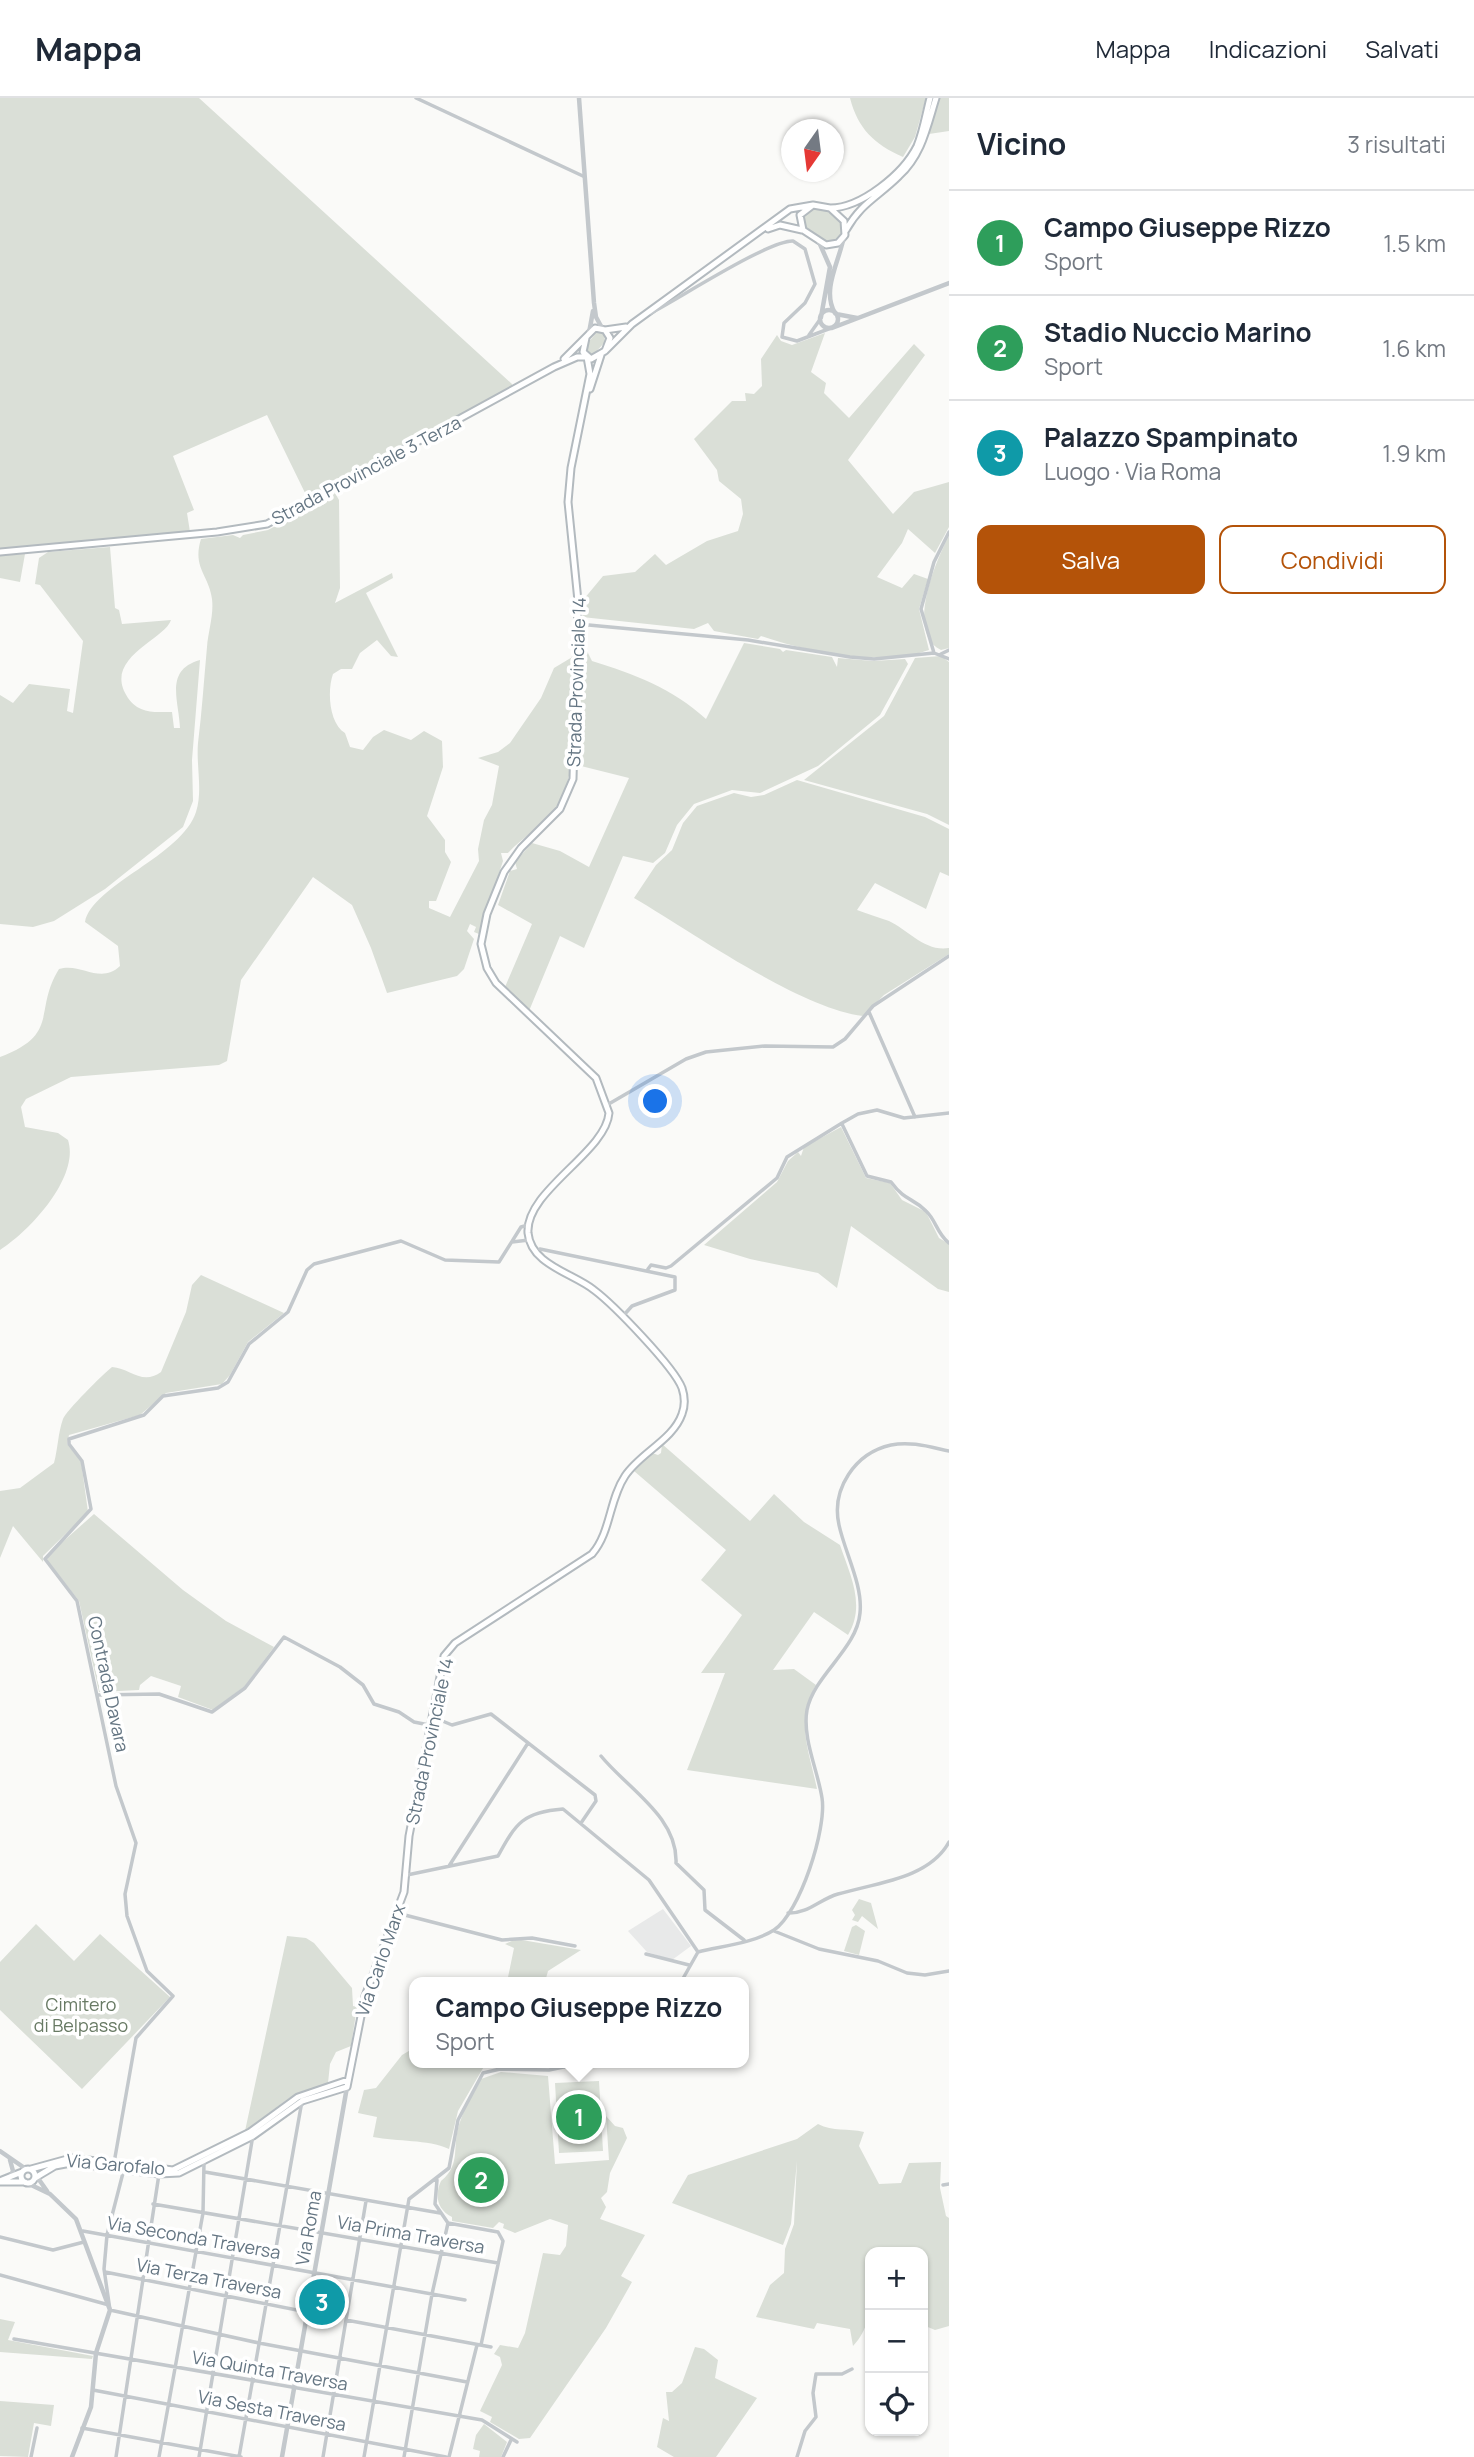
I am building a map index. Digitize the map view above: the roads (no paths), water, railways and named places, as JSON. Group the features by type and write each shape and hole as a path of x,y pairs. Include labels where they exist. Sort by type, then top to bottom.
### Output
{"main road":[{"path":"554,368 577,357 596,358 632,324 790,209 813,205 830,208 859,201 905,163 916,146 933,98"},
{"path":"758,232 780,225 803,230 819,242 832,245 845,233 862,205 898,177 921,148 933,98"},
{"path":"803,230 800,215 813,205"},
{"path":"830,208 844,221 845,233"},
{"path":"554,368 595,328 618,330 632,324"},
{"path":"580,422 610,338 604,329"},
{"path":"580,422 590,374 583,346 587,337"},
{"name":"Strada Provinciale 3 Terza","path":"0,552 217,532 267,524 554,368"},
{"name":"Strada Provinciale 14","path":"580,422 568,502 569,531 578,587 571,786 555,816 521,848 500,880 484,927 482,952 487,968 507,995 596,1078 607,1105"},
{"path":"529,1240 528,1225 533,1211 605,1126 607,1105"},
{"name":"Strada Provinciale 14","path":"407,1875 409,1836 442,1661 447,1651 592,1554 603,1538 626,1475 681,1418 685,1398 681,1385 622,1318 587,1284 542,1259 529,1240"},
{"name":"Via Carlo Marx","path":"348,2084 365,1996 397,1913 407,1875"},
{"name":"Via Garofalo","path":"25,2174 66,2158 173,2170 253,2136 302,2101 348,2084"},
{"name":"Via Garofalo","path":"25,2174 71,2163 159,2174 179,2173 254,2129 298,2097 348,2084"},
{"path":"0,2182 25,2174"},
{"path":"25,2174 25,2182"},
{"path":"25,2174 25,2182"},
{"path":"0,2182 25,2182"}],"street":[{"path":"416,98 585,177"},
{"path":"579,98 594,303 596,317 604,329"},
{"path":"831,328 837,324 836,313 830,302 830,290 845,233"},
{"path":"639,319 779,242 793,240 802,245 812,264 815,284 804,303 784,323 781,333 792,342 949,283"},
{"path":"819,242 830,267 821,318 823,325 831,328"},
{"path":"587,337 594,303"},
{"path":"808,337 827,311 862,317"},
{"path":"934,653 921,609 934,562 949,532"},
{"path":"578,624 720,637 812,653 874,659 934,653 949,659"},
{"path":"941,654 949,650"},
{"path":"607,1105 686,1059 706,1052 765,1046 834,1047 887,996 949,956"},
{"path":"869,1012 915,1117"},
{"path":"648,1269 651,1265 666,1268 671,1265 777,1178 787,1157 842,1123 877,1110 904,1118 949,1113"},
{"path":"842,1123 867,1177 891,1182 903,1198 926,1211 941,1237 949,1243"},
{"name":"Contrada Davara","path":"114,2163 136,2038 173,1996 146,1971 127,1916 125,1894 136,1843 116,1786 78,1601 45,1559 91,1509 82,1461 69,1444 69,1438 115,1422 140,1417 163,1396 218,1388 228,1382 249,1344 288,1312 307,1270 314,1264 401,1241 445,1260 499,1262 521,1227 528,1225"},
{"path":"513,1242 529,1240"},
{"path":"540,1249 648,1269 675,1277 676,1287 632,1306 622,1318"},
{"path":"683,1977 698,1952 774,1931 788,1913 806,1880 823,1810 807,1729 808,1707 860,1616 860,1603 838,1517 842,1486 859,1462 881,1449 911,1444 949,1451"},
{"path":"97,1695 159,1694 212,1712 245,1688 285,1637 340,1667 363,1685 374,1704 399,1712 414,1722 429,1725"},
{"path":"431,1717 452,1725 491,1714 595,1795 596,1801 581,1823"},
{"path":"449,1867 528,1743"},
{"path":"601,1756 659,1815 675,1841 676,1863 704,1890 705,1910 744,1940"},
{"path":"407,1875 498,1856 515,1825 527,1816 563,1809 649,1880 698,1952"},
{"path":"788,1913 803,1912 838,1894 913,1873 939,1857 949,1842"},
{"path":"397,1913 502,1940 533,1938 575,1946"},
{"path":"774,1931 819,1948 877,1961 907,1973 925,1975 949,1971"},
{"path":"646,1954 689,1965"},
{"path":"364,2457 409,2199 449,2168 458,2120 483,2073 500,2069 559,2068"},
{"name":"Via Roma","path":"282,2457 348,2084"},
{"path":"82,2428 240,2457 302,2101"},
{"path":"199,2457 254,2129"},
{"path":"0,2151 25,2174"},
{"path":"9,2159 25,2174 42,2184 72,2214 83,2231 110,2307"},
{"path":"159,2457 203,2213 205,2172 202,2159"},
{"path":"72,2457 92,2407 96,2353 110,2307 105,2272 107,2235 124,2169"},
{"path":"42,2184 45,2171"},
{"path":"205,2172 440,2213"},
{"path":"116,2457 135,2316 159,2174"},
{"path":"437,2178 433,2190 435,2204 448,2223 498,2232 503,2241 479,2345 447,2457"},
{"path":"25,2182 50,2194"},
{"path":"943,2185 949,2184"},
{"path":"323,2457 366,2201"},
{"name":"Via Prima Traversa","path":"153,2204 498,2263"},
{"path":"404,2457 432,2294 448,2223"},
{"name":"Via Seconda Traversa","path":"83,2231 465,2300"},
{"path":"0,2237 53,2250 86,2242"},
{"name":"Via Terza Traversa","path":"105,2272 307,2312"},
{"path":"0,2275 135,2316 183,2327 467,2382"},
{"path":"346,2320 491,2347"},
{"name":"Via Quinta Traversa","path":"13,2339 482,2420 511,2440 517,2441"},
{"path":"797,2457 805,2431 816,2417 813,2393 816,2374 842,2374 852,2369"},
{"name":"Via Sesta Traversa","path":"93,2390 447,2457"},
{"path":"31,2457 37,2428"},
{"path":"503,2457 511,2440"}],"place":[{"name":"Campo Giuseppe Rizzo","path":"579,2117"},
{"name":"Stadio Nuccio Marino","path":"481,2180"},
{"name":"Palazzo Spampinato","path":"322,2302"}],"park label":[{"name":"Cimitero di Belpasso","path":"81,2014"}]}
